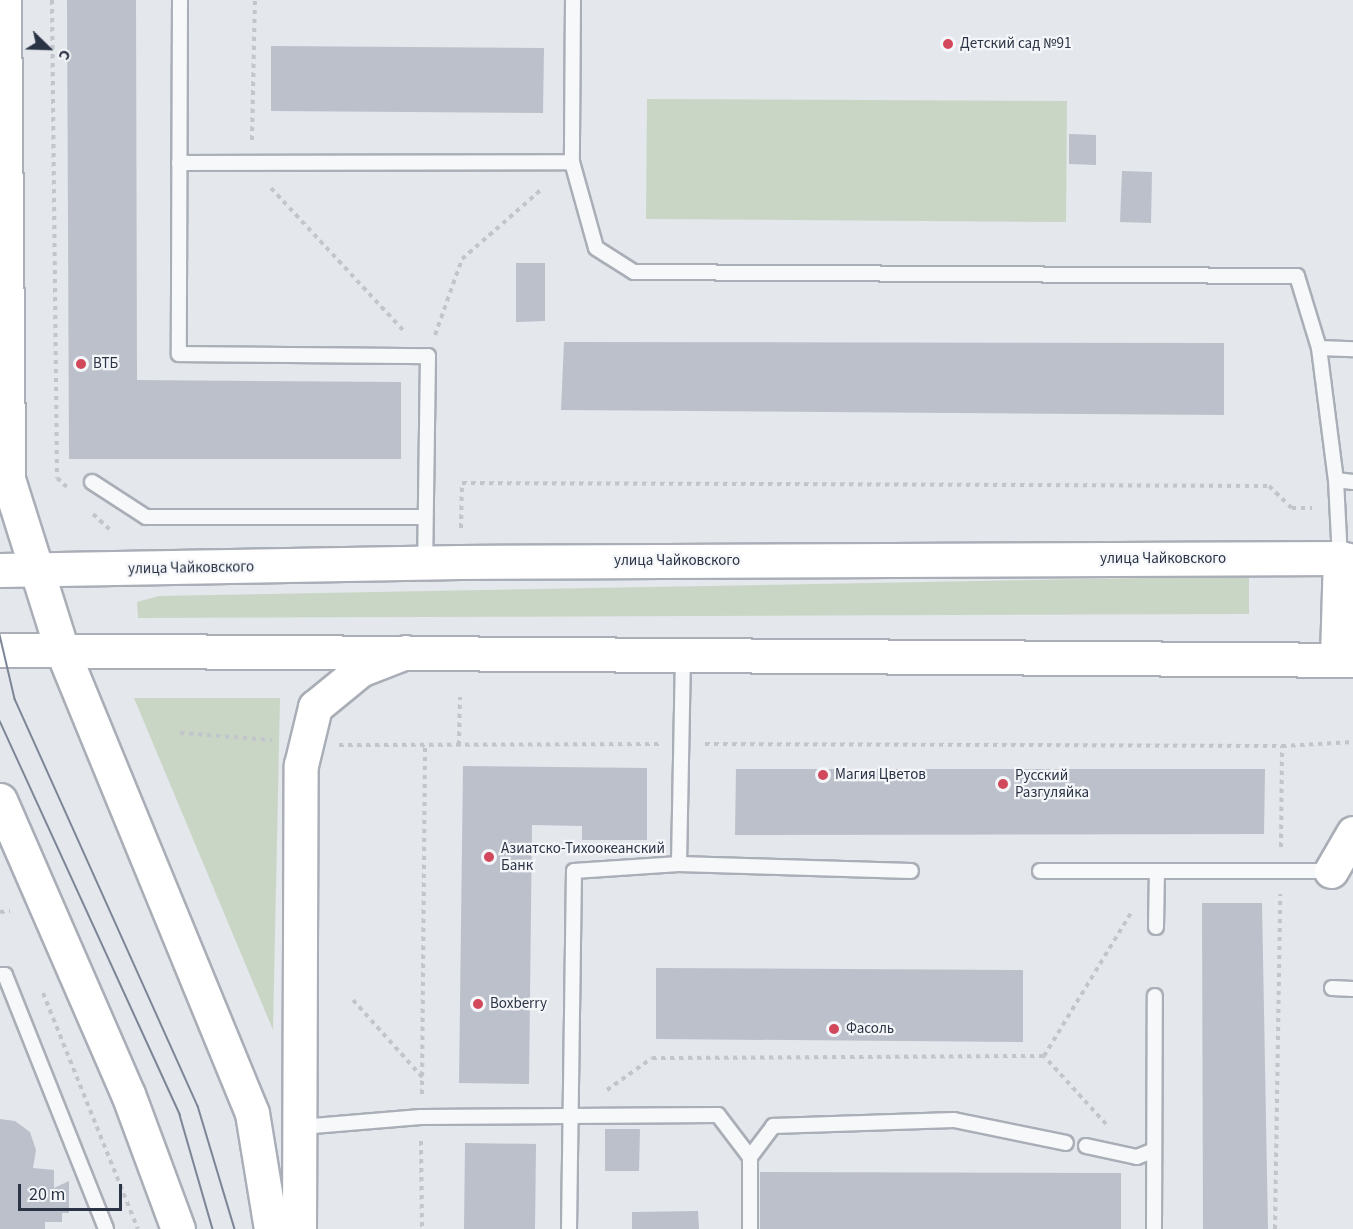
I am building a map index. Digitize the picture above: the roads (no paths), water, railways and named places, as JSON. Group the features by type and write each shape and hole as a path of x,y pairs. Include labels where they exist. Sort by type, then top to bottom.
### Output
{"main road":[{"path":"4,0 8,479 62,650 252,1113 271,1229"},
{"name":"улица Чайковского","path":"0,570 37,572 425,550 1346,559"},
{"path":"0,650 1345,659 1346,559"},
{"path":"299,1229 302,1127 301,765 315,707 360,670 406,652"},
{"path":"0,800 128,1094 178,1229"},
{"path":"1331,871 1353,833"}],"lane":[{"path":"180,0 179,354 428,356 425,550"},
{"path":"573,0 572,162 596,248 634,272 1297,276 1319,348 1336,480 1337,507 1346,559"},
{"path":"179,163 251,165 572,162"},
{"path":"1319,348 1353,349"},
{"path":"1336,480 1353,482"},
{"path":"92,482 146,517 425,517"},
{"path":"679,864 683,744 682,654"},
{"path":"569,1229 574,871 679,864 911,871"},
{"path":"1040,871 1331,871"},
{"path":"1156,871 1156,927"},
{"path":"0,975 5,975 106,1229"},
{"path":"1332,988 1353,989"},
{"path":"1154,1229 1152,1151 1155,996"},
{"path":"302,1127 421,1117 718,1115 750,1157"},
{"path":"750,1229 750,1157 773,1126 954,1120 1066,1143"},
{"path":"1086,1146 1137,1157 1152,1151"}],"tram line":[{"path":"0,635 15,699 198,1106 235,1229"},
{"path":"0,721 180,1115 213,1229"}],"place":[{"name":"Детский сад №91","path":"948,44"},
{"name":"ВТБ","path":"81,364"},
{"name":"Магия Цветов","path":"823,775"},
{"name":"Русский Разгуляйка","path":"1003,784"},
{"name":"Азиатско-Тихоокеанский Банк","path":"489,857"},
{"name":"Boxberry","path":"478,1004"},
{"name":"Фасоль","path":"834,1029"}]}
